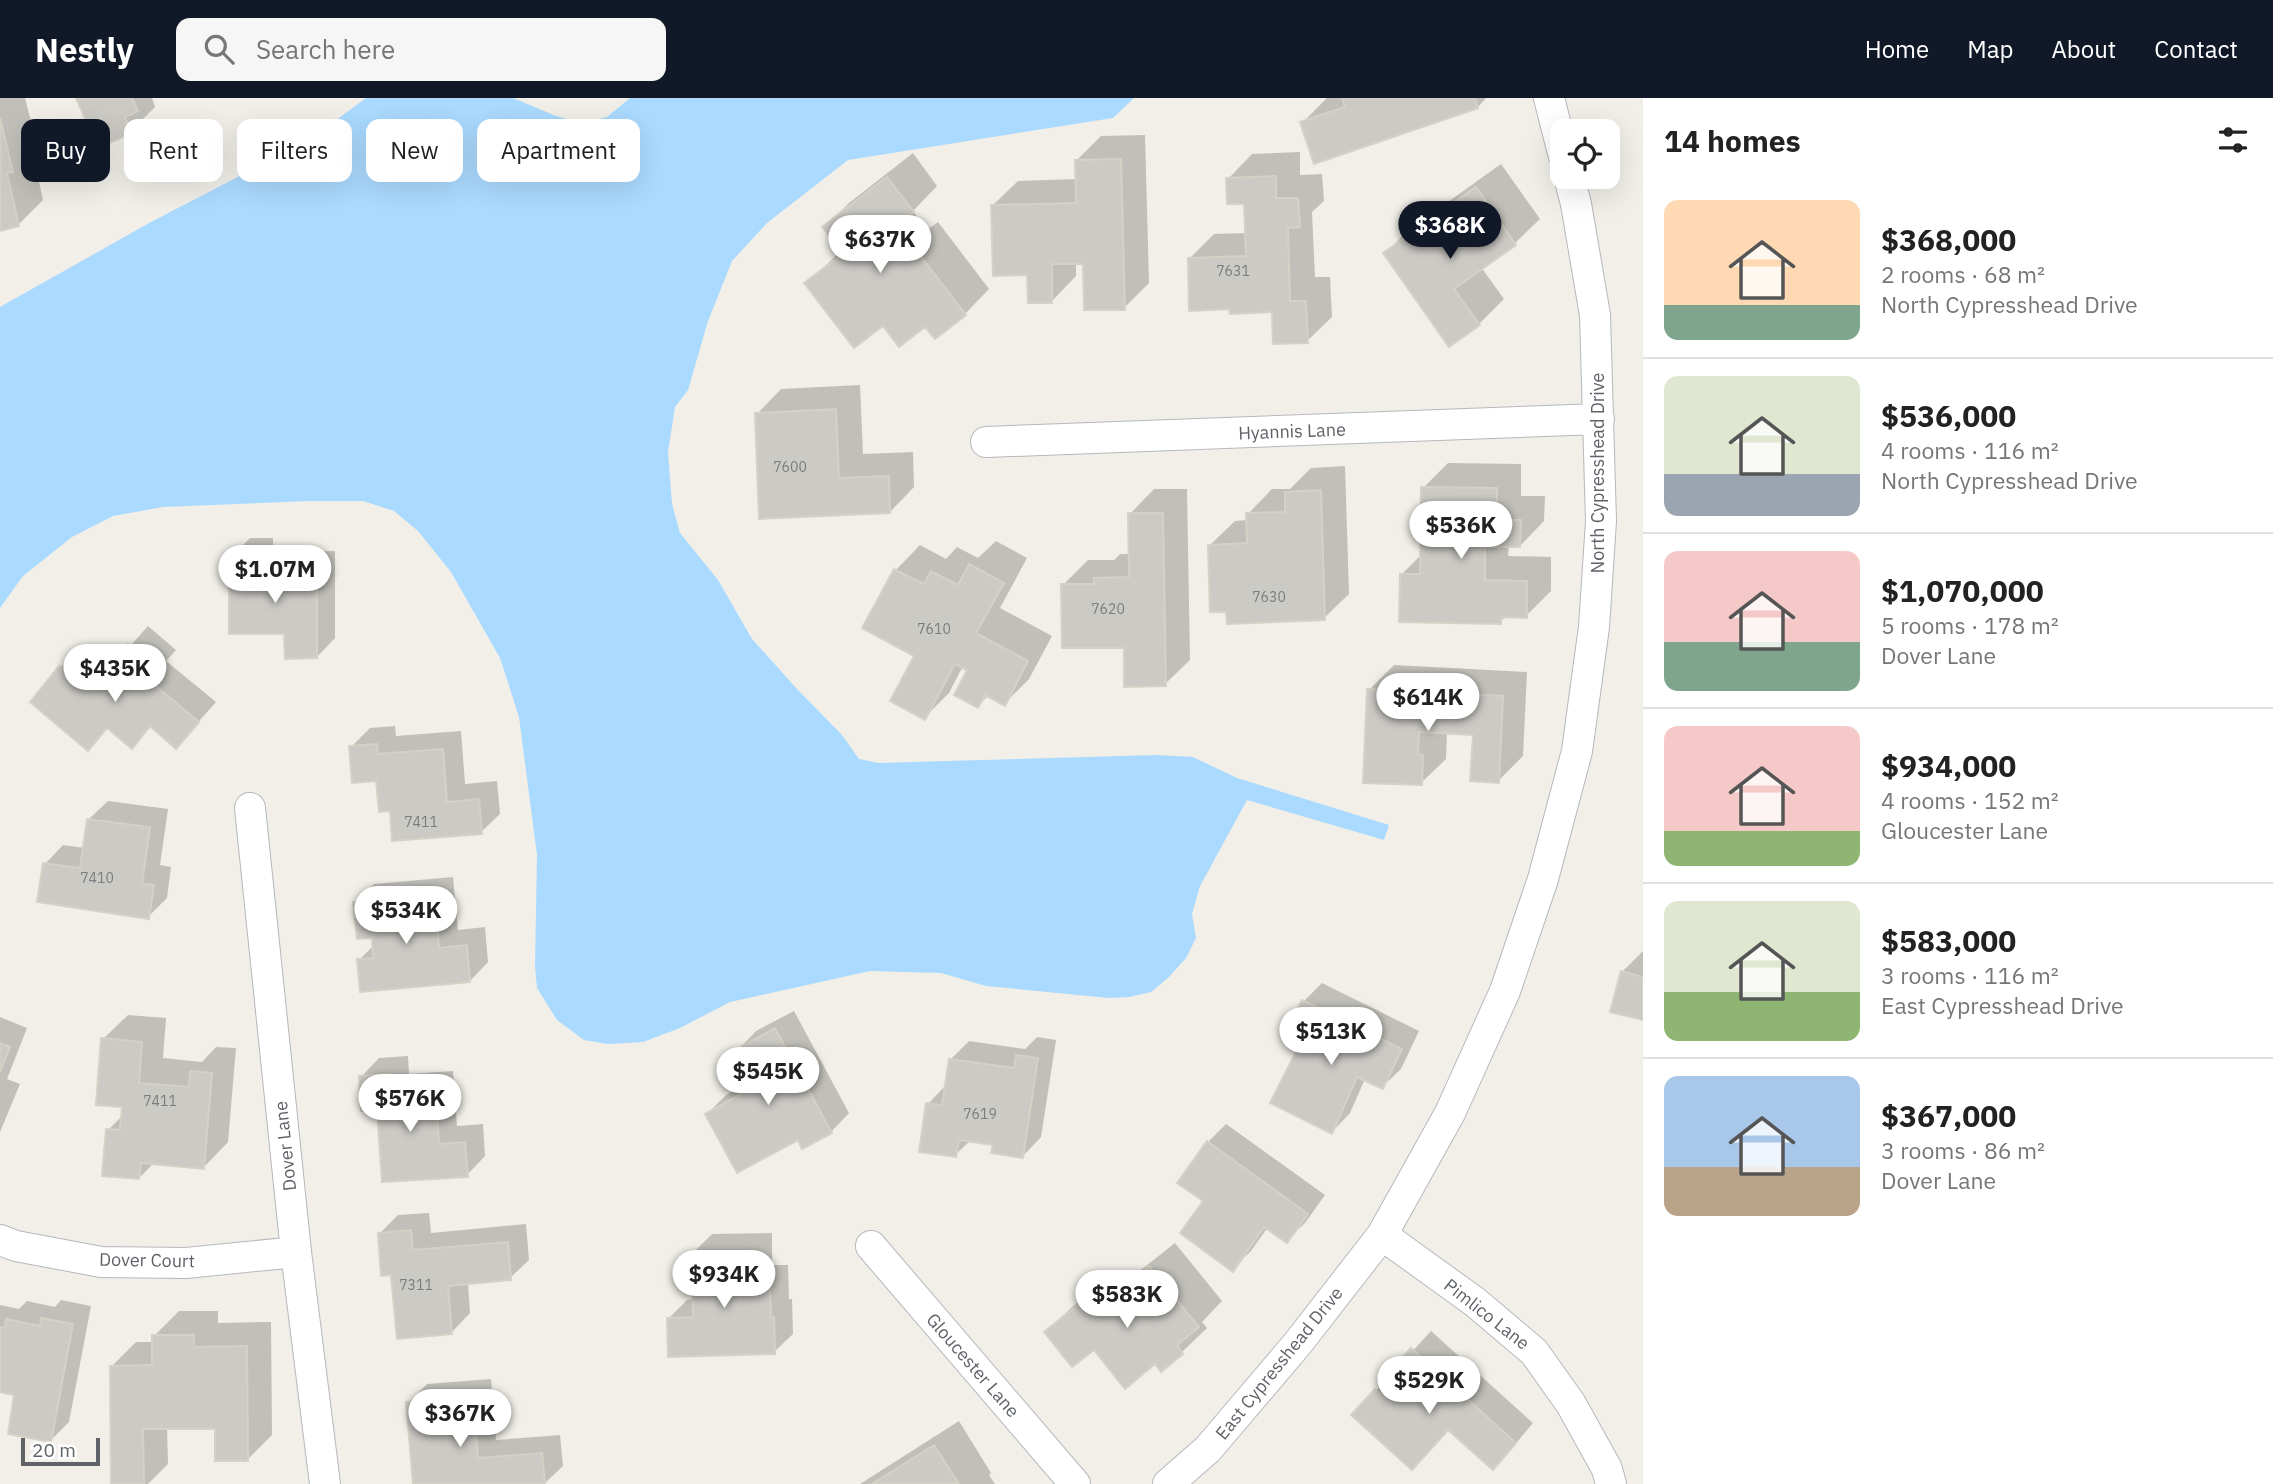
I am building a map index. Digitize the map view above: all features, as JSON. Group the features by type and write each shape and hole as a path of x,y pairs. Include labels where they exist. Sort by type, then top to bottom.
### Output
{"street":[{"path":"1549,98 1554,119"},
{"name":"North Cypresshead Drive","path":"1382,1235 1450,1113 1505,990 1544,879 1577,751 1594,627 1601,521 1595,315 1572,189"},
{"name":"Hyannis Lane","path":"986,442 1599,419"},
{"name":"Dover Lane","path":"250,808 296,1252 325,1484"},
{"name":"East Cypresshead Drive","path":"1168,1484 1208,1449 1298,1343 1382,1235"},
{"name":"Pimlico Lane","path":"1382,1235 1475,1301 1535,1352 1572,1404 1611,1484"},
{"name":"Dover Court","path":"0,1240 16,1246 101,1262 186,1263 296,1252"},
{"name":"Gloucester Lane","path":"870,1246 1074,1484"}],"water":[{"path":"366,98 513,98 567,119 477,119 477,182 640,182 640,119 599,119 607,117 630,98 1134,98 1113,118 848,160 767,223 732,261 708,321 688,390 675,407 668,452 672,504 680,533 718,580 752,639 842,735 859,759 878,763 1157,755 1193,757 1237,778 1389,825 1384,840 1247,800 1200,886 1192,914 1196,938 1186,958 1151,992 1109,998 986,986 941,973 870,971 730,1002 680,1028 643,1042 608,1044 584,1040 557,1020 537,988 537,855 519,717 500,658 451,572 418,531 394,511 363,501 310,501 163,507 113,516 72,537 23,576 0,608 0,307 151,222 237,177 237,182 352,182 352,119 338,119"}],"building":[{"path":"76,98 132,98 138,111 125,117 124,137 110,143 110,119 85,119"},
{"path":"1342,98 1475,98 1478,108 1314,164 1300,122 1345,107"},
{"path":"0,118 13,172 7,173 19,226 0,231"},
{"path":"1121,159 1125,310 1084,310 1083,264 1052,264 1052,303 1028,303 1027,275 993,276 991,205 1076,203 1075,160"},
{"path":"1276,176 1276,198 1298,198 1300,227 1288,228 1290,301 1306,301 1308,343 1273,344 1272,312 1230,314 1229,309 1189,311 1188,258 1246,256 1244,204 1227,204 1226,178"},
{"path":"887,177 914,212 887,233 902,253 912,245 966,315 935,339 925,327 899,347 883,326 854,348 804,283 843,254 822,227"},
{"path":"1476,187 1516,245 1454,289 1480,325 1449,347 1383,253"},
{"path":"836,409 839,478 889,476 890,513 759,519 755,413"},
{"path":"1421,487 1497,488 1497,520 1521,520 1520,547 1485,547 1485,580 1527,581 1527,618 1501,617 1501,624 1399,622 1400,574 1420,574"},
{"path":"1321,490 1325,620 1227,624 1226,612 1210,612 1208,545 1247,543 1246,513 1285,512 1285,492"},
{"path":"1128,513 1163,513 1166,686 1124,687 1124,648 1062,648 1061,584 1094,584 1094,578 1129,577"},
{"path":"229,556 255,556 255,570 317,569 317,658 285,659 284,634 229,634"},
{"path":"969,564 1004,583 976,633 1028,661 1005,706 985,695 978,708 954,695 967,670 955,664 925,720 890,701 914,656 862,628 894,569 924,584 931,571 958,585"},
{"path":"128,644 159,669 149,680 199,722 176,749 150,726 132,749 107,728 88,751 30,702 59,666 89,691"},
{"path":"1367,689 1503,696 1499,783 1470,781 1473,735 1419,732 1418,754 1423,755 1422,785 1363,783"},
{"path":"377,744 378,754 443,749 447,802 479,799 482,834 392,841 390,811 379,812 376,781 352,783 349,746"},
{"path":"87,819 150,827 142,884 154,885 149,919 37,902 43,863 80,868"},
{"path":"435,895 439,948 467,945 470,982 360,992 357,959 373,958 372,938 357,939 353,902"},
{"path":"1621,971 1643,977 1643,1020 1610,1012"},
{"path":"1302,1000 1402,1049 1383,1089 1357,1077 1332,1134 1270,1103 1305,1034 1289,1026"},
{"path":"775,1028 832,1133 802,1149 798,1140 737,1173 705,1114 755,1086 736,1050"},
{"path":"101,1038 142,1042 139,1083 189,1087 190,1071 212,1073 204,1169 141,1163 139,1179 102,1176 106,1129 120,1130 122,1107 96,1105"},
{"path":"0,1043 10,1047 0,1072"},
{"path":"1016,1055 1038,1058 1023,1158 991,1153 993,1145 959,1140 956,1157 919,1152 926,1103 942,1105 949,1059 1014,1068"},
{"path":"390,1074 391,1092 435,1089 439,1144 465,1142 468,1177 382,1182 377,1110 361,1111 359,1076"},
{"path":"1207,1141 1308,1214 1287,1243 1264,1227 1233,1272 1180,1233 1203,1201 1177,1183"},
{"path":"411,1230 413,1250 508,1242 511,1280 448,1286 452,1334 397,1339 391,1275 381,1276 378,1233"},
{"path":"754,1251 754,1283 770,1283 775,1354 668,1357 667,1318 693,1317 691,1252"},
{"path":"1149,1266 1199,1327 1177,1345 1183,1354 1161,1372 1155,1364 1125,1389 1094,1350 1072,1367 1044,1332 1084,1300 1093,1312"},
{"path":"41,1318 73,1324 51,1442 8,1434 14,1395 0,1392 0,1327 5,1328 6,1319 40,1326"},
{"path":"152,1335 194,1335 194,1347 247,1346 248,1461 215,1461 215,1429 143,1429 144,1484 111,1484 110,1366 152,1365"},
{"path":"1411,1348 1516,1443 1493,1470 1448,1430 1412,1470 1351,1415 1375,1389 1384,1398 1399,1381 1389,1372"},
{"path":"473,1397 478,1458 542,1453 545,1484 413,1484 406,1402"},
{"path":"934,1445 959,1484 872,1484"}]}
